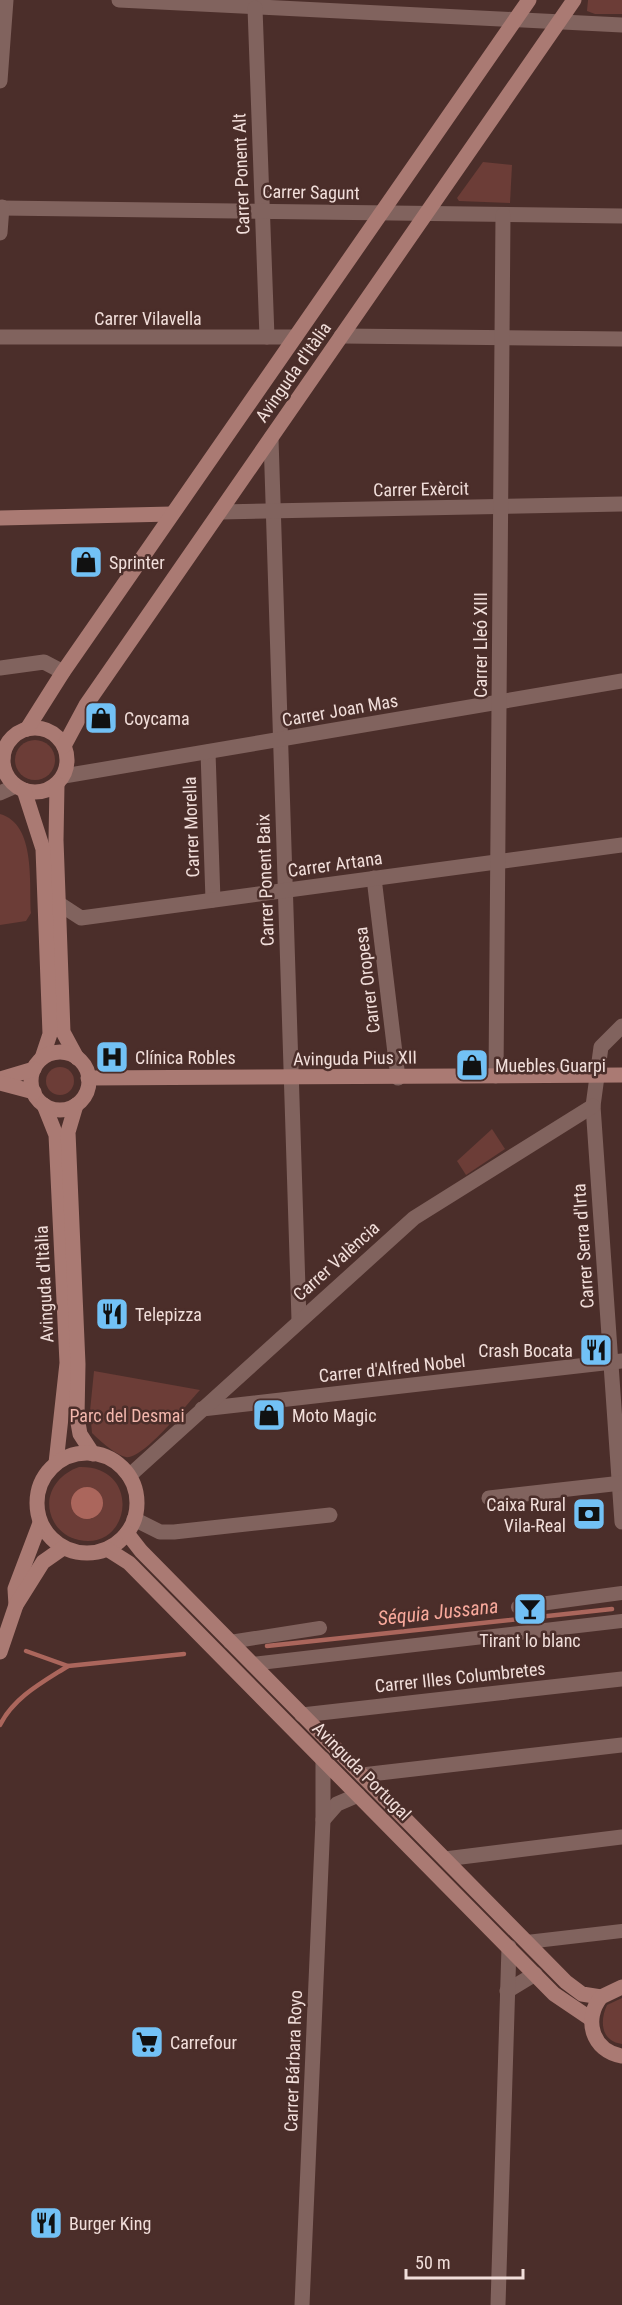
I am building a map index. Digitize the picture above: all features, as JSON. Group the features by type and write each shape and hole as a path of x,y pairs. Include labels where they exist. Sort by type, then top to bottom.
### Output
{"main road":[{"name":"Avinguda d'Itàlia","path":"27,729 63,672 529,0"},
{"name":"Avinguda d'Itàlia","path":"64,746 86,705 574,0"},
{"path":"0,518 172,514"},
{"path":"0,1081 33,1092 44,1105 60,1110 76,1105 87,1090 88,1078 83,1064 77,1058 63,1032 58,903 60,780 67,756 64,746 48,731 27,729 10,740 2,760 4,768 20,788 43,849 50,1034 32,1076 33,1092"},
{"path":"20,788 42,792 60,780"},
{"path":"0,1081 59,1052 77,1058"},
{"name":"Avinguda Pius XII","path":"88,1078 622,1075"},
{"name":"Avinguda d'Itàlia","path":"44,1105 56,1135 67,1363 56,1463"},
{"name":"Avinguda d'Itàlia","path":"76,1105 68,1132 78,1364 76,1417 80,1434 93,1454"},
{"path":"93,1454 114,1461 129,1476 136,1497 134,1519 127,1533 107,1549 85,1554 63,1548 49,1537 40,1522 36,1501 42,1480 56,1463 74,1455 93,1454"},
{"path":"16,1605 15,1589 40,1522"},
{"name":"Avinguda Portugal","path":"127,1533 141,1551 527,1942 582,1994 601,1997"},
{"path":"0,1652 16,1605 43,1562 63,1548"},
{"name":"Avinguda Portugal","path":"107,1549 129,1563 554,1994 591,2019"},
{"path":"621,2057 609,2052 595,2038 591,2019 592,2011 601,1997 622,1987"}],"street":[{"path":"0,81 6,0"},
{"path":"119,0 622,25"},
{"name":"Carrer Ponent Alt","path":"255,8 267,338"},
{"path":"0,233 1,207"},
{"name":"Carrer Sagunt","path":"1,207 622,216"},
{"name":"Carrer Lleó XIII","path":"496,1076 503,215"},
{"path":"341,336 622,339"},
{"name":"Carrer Vilavella","path":"0,337 295,337"},
{"name":"Carrer Ponent Baix","path":"271,438 299,1320"},
{"name":"Carrer Exèrcit","path":"220,512 622,504"},
{"path":"0,668 44,662 63,672"},
{"name":"Carrer Joan Mas","path":"60,780 208,752 622,681"},
{"name":"Carrer Morella","path":"208,752 213,900"},
{"path":"0,792 20,788"},
{"name":"Carrer Artana","path":"58,903 81,918 622,845"},
{"name":"Carrer Oropesa","path":"374,878 398,1077"},
{"path":"595,1076 601,1047 622,1026"},
{"name":"Carrer Serra d'Irta","path":"595,1076 593,1106 616,1362 622,1522"},
{"name":"Carrer València","path":"129,1476 414,1218 593,1106"},
{"name":"Carrer d'Alfred Nobel","path":"202,1409 616,1362"},
{"path":"489,1498 621,1484"},
{"path":"134,1519 160,1532 174,1532 330,1515"},
{"path":"518,1607 622,1593"},
{"path":"252,1664 622,1622"},
{"path":"230,1641 320,1628"},
{"name":"Carrer Illes Columbretes","path":"302,1714 622,1679"},
{"path":"362,1775 622,1745"},
{"name":"Carrer Bárbara Royo","path":"302,2305 323,1820 323,1759"},
{"path":"323,1820 337,1804 358,1795"},
{"path":"445,1859 622,1837"},
{"path":"527,1942 622,1930"},
{"path":"498,2305 508,1947"},
{"path":"507,1990 535,1974"}],"green space":[{"path":"588,0 622,0 622,14 595,14 587,11"},
{"path":"483,162 512,165 510,203 459,201 457,198"},
{"path":"35,740 43,741 49,746 54,752 54,768 49,774 43,779 35,780 27,779 21,774 16,768 15,760 16,752 21,746 27,741"},
{"path":"0,814 12,820 20,829 25,842 30,871 31,913 26,921 0,925"},
{"path":"60,1067 70,1071 74,1081 70,1091 60,1095 50,1091 46,1081 50,1071"},
{"path":"492,1129 505,1149 466,1175 457,1161"},
{"name":"Parc del Desmai","path":"94,1371 200,1390 153,1441 133,1456 126,1457 113,1451 92,1433 90,1411"},
{"path":"79,1467 99,1470 113,1479 121,1492 122,1507 119,1521 110,1533 97,1540 79,1540 68,1536 56,1525 50,1513 49,1504 53,1488 71,1471","holes":["86,1487 103,1501 100,1512 91,1519 71,1506 76,1492"]},
{"path":"622,1998 622,2044 609,2039 604,2029 603,2017 607,2005"}],"shaded area":[{"path":"87,1487 98,1492 103,1503 98,1514 87,1519 76,1514 71,1503 76,1492"}],"waterway":[{"name":"Séquia Jussana","path":"267,1646 612,1609"},
{"name":"Séquia Jussana","path":"26,1651 68,1666 184,1654"},
{"path":"0,1725 21,1698 68,1666"}],"place":[{"name":"Sprinter","path":"86,562"},
{"name":"Coycama","path":"101,718"},
{"name":"Clínica Robles","path":"112,1057"},
{"name":"Muebles Guarpi","path":"472,1065"},
{"name":"Telepizza","path":"112,1314"},
{"name":"Crash Bocata","path":"596,1350"},
{"name":"Moto Magic","path":"269,1415"},
{"name":"Caixa Rural Vila-Real","path":"589,1514"},
{"name":"Tirant lo blanc","path":"530,1609"},
{"name":"Carrefour","path":"147,2042"},
{"name":"Burger King","path":"46,2223"}]}
